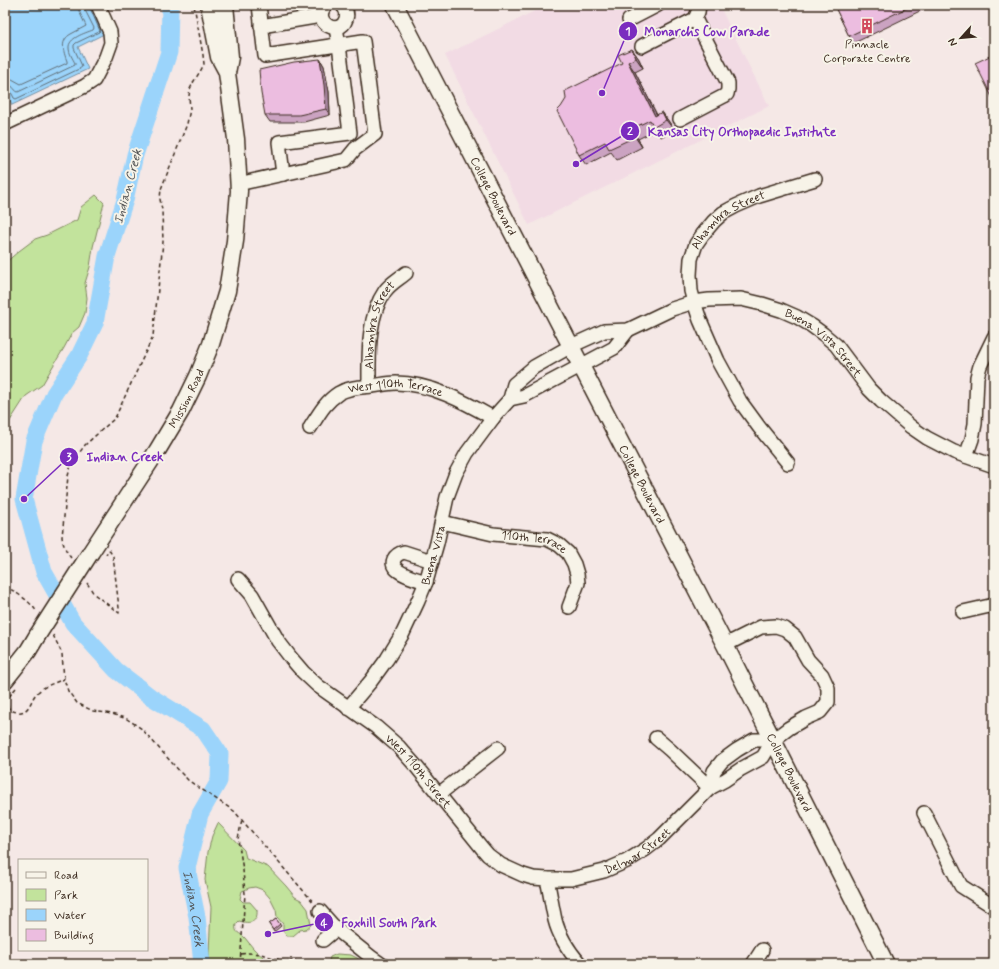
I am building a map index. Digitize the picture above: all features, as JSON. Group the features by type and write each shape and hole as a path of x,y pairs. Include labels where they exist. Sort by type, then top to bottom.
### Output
{"main road":[{"name":"Mission Road","path":"209,5 219,57 227,73"},
{"name":"Mission Road","path":"5,680 28,651 44,634 91,552 157,451 182,410 211,344 227,291 235,241 239,192 236,139 227,73 230,57 225,5"},
{"name":"College Boulevard","path":"395,5 725,645 886,964"}],"street":[{"path":"5,124 85,86 94,80 106,57 111,43 110,32 98,5"},
{"path":"238,184 346,160 355,149 375,134 363,41 265,56 259,5"},
{"path":"629,20 658,5"},
{"path":"642,46 695,19 699,5"},
{"path":"262,26 324,11 322,20 328,26 336,28 346,21 347,6"},
{"path":"680,119 724,96 728,89 728,83 721,68 695,19"},
{"path":"336,28 350,133 362,144"},
{"path":"283,174 279,142 350,133"},
{"name":"Alhambra Street","path":"788,464 740,401 718,361 700,320 691,291 691,259 696,244 714,221 723,213 759,196 816,179"},
{"name":"Alhambra Street","path":"369,386 370,348 375,314 385,291 394,282 406,274"},
{"name":"Buena Vista Street","path":"571,346 604,331 628,330 672,309 694,302 709,300 741,300 762,304 797,317 823,334 836,346 869,389 911,427 927,438 954,452 994,466"},
{"name":"Buena Vista Street","path":"582,366 614,348 628,330"},
{"path":"966,456 972,439 977,377 994,337"},
{"name":"Buena Vista","path":"348,708 387,659 403,633 418,601 426,582 432,561 447,497 456,473 467,453 493,418 510,399 514,384 534,367 571,346"},
{"path":"510,399 524,396 582,366"},
{"name":"West 110th Terrace","path":"310,428 325,404 338,393 347,389 397,383 416,385 443,393 493,418"},
{"name":"110th Terrace","path":"442,522 493,534 547,539 559,545 568,553 577,574 578,583 568,608"},
{"path":"426,582 398,572 394,568 394,559 404,552 432,561"},
{"name":"West 110th Street","path":"238,579 252,595 275,636 303,672 318,686 376,727 399,747 415,764 488,855 501,865 523,875 532,878 547,879"},
{"path":"963,612 994,605"},
{"path":"725,645 761,627 776,626 785,629 794,637 808,660 822,675 828,688 828,702 820,712 789,728 773,740"},
{"path":"656,738 710,788"},
{"name":"Delmar Street","path":"710,788 714,771 722,761 736,750 754,740 773,740"},
{"name":"Delmar Street","path":"547,879 571,879 581,877 604,871 627,861 659,839 710,788 763,757 773,740"},
{"path":"439,794 498,748"},
{"path":"924,812 961,886 994,907"},
{"path":"547,879 555,921 562,939 572,955 580,964"},
{"path":"320,910 336,929 381,964"},
{"path":"322,940 336,929"},
{"path":"753,964 762,950"}],"path":[{"path":"73,562 65,549 62,537 68,476 71,465 85,445 114,418 152,336 163,242 162,210 160,199 161,189 187,124 190,108 190,89 204,64 194,5"},
{"path":"86,581 94,594 119,613 113,556 109,550"},
{"path":"5,586 22,596 35,608 39,614"},
{"path":"44,634 59,648 62,654 64,680 68,691 78,703 93,711 112,714 127,719 142,729 189,781 234,811 320,910"},
{"path":"7,699 6,705 10,710 22,712 28,709 36,693 46,686 64,680"},
{"path":"240,964 245,894 238,839 242,820"},
{"path":"241,954 261,954 286,962 296,960"}],"shaded area":[{"path":"547,5 719,5 769,106 529,225 445,55"}],"green space":[{"path":"96,195 104,203 85,283 87,298 85,313 79,327 72,333 42,385 26,396 8,424 5,437 5,263 35,239 47,235 77,220 81,207"},
{"path":"218,823 244,850 246,858 268,867 308,909 311,925 306,929 300,930 293,936 287,936 283,931 283,924 277,917 276,910 270,898 263,890 255,887 242,891 240,899 243,902 250,902 257,910 257,914 255,920 252,922 239,921 236,924 236,930 258,953 277,964 210,964 211,907 205,880 208,852 212,836"},
{"path":"337,954 351,955 365,964 320,964 329,961 330,957"}],"water":[{"path":"5,5 93,5 106,33 78,47 88,69 12,105 5,89"}],"building":[{"name":"Pinnacle Corporate Centre","path":"834,5 913,5 849,36"},
{"path":"632,49 636,58 628,62 655,116 662,112 666,120 654,127 650,120 631,129 635,137 609,149 605,142 579,155 557,111 566,99 565,91 622,63 618,55"},
{"path":"994,54 994,101 975,63"},
{"path":"320,59 326,109 299,115 265,115 259,70 294,62"},
{"path":"276,919 280,924 273,930 269,924"}],"waterway":[{"name":"Indian Creek","path":"170,5 169,52 135,155 125,200 107,256 95,323 79,356 54,394 34,441 24,499 44,572 73,623 116,670 151,697 203,729 220,754 219,781 200,814 187,868 197,917 202,964"}],"place":[{"name":"Pinnacle Corporate Centre","path":"867,26"},
{"name":"Monarchs Cow Parade","path":"602,93"},
{"name":"Kansas City Orthopaedic Institute","path":"576,164"},
{"name":"Indian Creek","path":"24,499"},
{"name":"Foxhill South Park","path":"268,934"}]}
